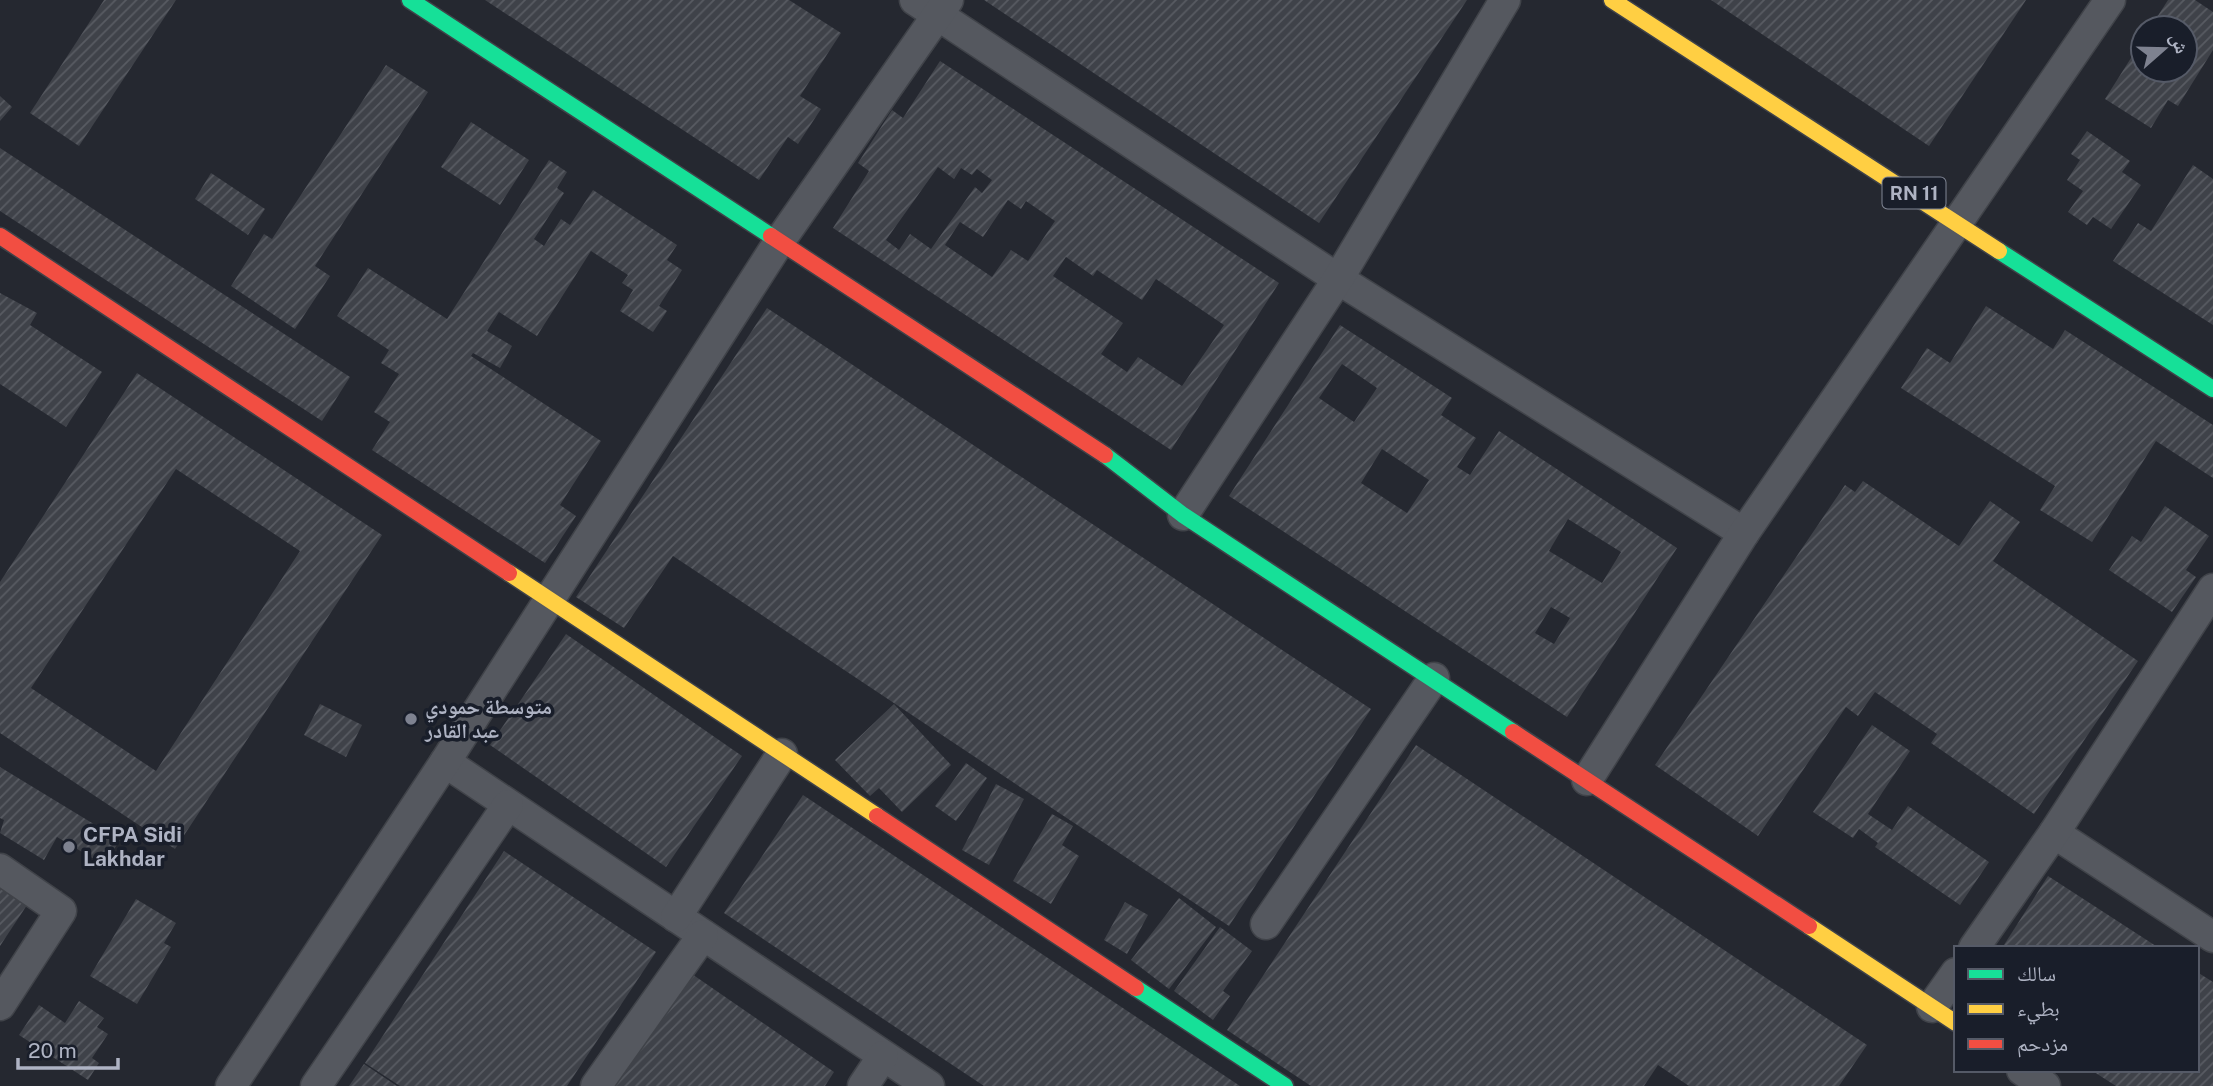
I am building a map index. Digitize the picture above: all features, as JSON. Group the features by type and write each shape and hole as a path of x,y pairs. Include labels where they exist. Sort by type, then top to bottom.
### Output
{"street":[{"path":"410,0 1115,462 1183,514 1944,1015 1954,980"},
{"path":"1183,514 1338,279 1505,0"},
{"name":"RN 11","path":"1612,0 2213,389"},
{"path":"1587,780 1744,533 2110,0"},
{"path":"231,1086 445,762 934,5 1338,279 1744,533"},
{"path":"0,236 1285,1086"},
{"path":"1975,946 2054,832 2213,590"},
{"path":"1266,924 1434,678"},
{"path":"676,917 782,754"},
{"path":"445,762 929,1086"},
{"path":"316,1086 508,805"},
{"path":"2054,832 2213,937"},
{"path":"0,869 61,911 0,1005"},
{"path":"596,1086 703,935"},
{"path":"863,1086 883,1055"},
{"path":"2025,1072 2045,1086"}],"building":[{"path":"104,0 176,0 79,146 30,113"},
{"path":"485,0 789,0 841,33 800,96 821,109 798,144 788,137 759,180"},
{"path":"984,0 1467,0 1319,223"},
{"path":"1711,0 2026,0 1929,146"},
{"path":"2168,0 2195,0 2213,12 2213,50 2199,72 2199,14 2159,14"},
{"path":"940,61 1279,283 1171,450 833,228 869,171 858,163 892,110 903,118","holes":["938,167 954,179 961,168 972,175 977,169 992,180 982,193 975,187 931,249 910,234 899,250 886,240","1008,200 1021,209 1026,201 1055,221 1028,261 1011,250 992,277 945,245 960,222 983,237","1066,257 1093,276 1097,270 1142,300 1156,279 1224,325 1182,386 1138,357 1127,372 1101,354 1123,323 1053,276"]},
{"path":"2129,61 2129,84 2192,84 2178,106 2168,100 2151,128 2105,99"},
{"path":"386,65 428,92 315,266 330,276 295,329 231,286 264,234 272,239"},
{"path":"0,96 12,107 0,121"},
{"path":"471,122 529,160 500,205 441,167"},
{"path":"2087,131 2130,161 2122,172 2141,185 2111,229 2093,217 2087,225 2068,212 2083,191 2067,180 2080,160 2071,154"},
{"path":"0,148 350,377 322,421 0,211"},
{"path":"549,160 567,172 557,188 564,193 534,239 544,246 561,219 570,225 593,190 677,245 667,260 682,270 659,306 667,311 653,332 620,311 633,290 622,283 628,275 591,251 537,336 499,312 487,331 512,346 500,368 473,353 471,356 601,441 560,505 576,516 545,563 372,450 390,422 374,412 399,374 381,363 389,350 337,316 368,268 447,319"},
{"path":"2193,165 2213,179 2213,325 2113,261 2138,223 2151,231"},
{"path":"211,173 265,209 248,235 195,199"},
{"path":"0,293 37,313 30,325 102,372 66,427 0,384"},
{"path":"1986,306 2053,349 2065,330 2213,425 2213,478 2156,441 2092,542 2040,510 2055,486 1901,388 1927,348 1950,363"},
{"path":"767,308 1371,709 1229,926 673,556 624,628 576,597"},
{"path":"1340,325 1452,398 1441,415 1476,438 1457,467 1470,475 1499,431 1677,548 1567,717 1229,496","holes":["1342,364 1377,388 1354,422 1319,398","1382,449 1429,480 1407,513 1361,483","1568,519 1621,552 1602,583 1549,551","1551,607 1570,618 1554,644 1535,633"]},
{"path":"137,373 382,535 175,849 0,733 0,582","holes":["176,469 300,551 156,771 31,688"]},
{"path":"1863,481 1959,546 1990,501 2020,522 1993,561 2138,661 2034,814 1931,743 1937,734 1875,692 1858,716 1846,707 1758,836 1655,765 1845,485 1855,492"},
{"path":"2165,506 2209,536 2186,570 2196,577 2172,612 2109,570 2132,536 2141,542"},
{"path":"566,634 742,756 666,867 490,745"},
{"path":"320,704 362,725 346,757 304,735"},
{"path":"894,704 951,765 902,812 879,788 870,796 835,760"},
{"path":"1872,725 1910,751 1868,814 1892,830 1908,806 1989,862 1960,905 1875,847 1878,843 1859,829 1853,838 1813,812"},
{"path":"1416,745 1867,1045 1839,1086 1689,1086 1658,1065 1644,1086 1311,1086 1227,1030"},
{"path":"966,763 987,778 956,821 935,806"},
{"path":"0,767 120,840 104,865 57,837 44,860 0,833 4,820 0,818"},
{"path":"996,784 1024,799 989,865 962,850"},
{"path":"803,795 1240,1086 984,1086 724,913"},
{"path":"1052,814 1073,826 1062,845 1079,856 1051,904 1013,881"},
{"path":"504,851 656,952 567,1086 400,1086 365,1063"},
{"path":"2048,876 2156,946 2003,946"},
{"path":"0,883 29,902 0,946"},
{"path":"1179,898 1216,927 1169,989 1131,960"},
{"path":"136,899 176,923 164,943 171,947 137,1004 90,976"},
{"path":"1125,902 1148,915 1127,954 1104,940"},
{"path":"1220,927 1252,951 1223,991 1230,996 1213,1020 1174,991"},
{"path":"689,972 834,1072 825,1086 610,1086"},
{"path":"2199,973 2213,982 2213,1086 2116,1086 2094,1072 2199,1072"},
{"path":"79,1001 104,1018 97,1027 108,1034 92,1058 99,1063 88,1080 19,1035 39,1005 65,1023"},
{"path":"364,1064 397,1086 349,1086"}],"traffic: fast":[{"path":"410,0 771,236"},
{"path":"1999,251 2213,389"},
{"path":"1105,455 1183,515 1513,732"},
{"path":"1136,988 1285,1086"}],"traffic: slow":[{"path":"1612,0 1999,251"},
{"path":"509,573 877,816"},
{"path":"1809,926 1954,1022"}],"traffic: jam":[{"path":"0,236 509,573"},
{"path":"771,236 1105,455"},
{"path":"1513,732 1809,926"},
{"path":"877,816 1136,988"}],"place":[{"name":"متوسطة حمودي عبد القادر","path":"411,719"},
{"name":"CFPA Sidi Lakhdar","path":"69,847"}]}
